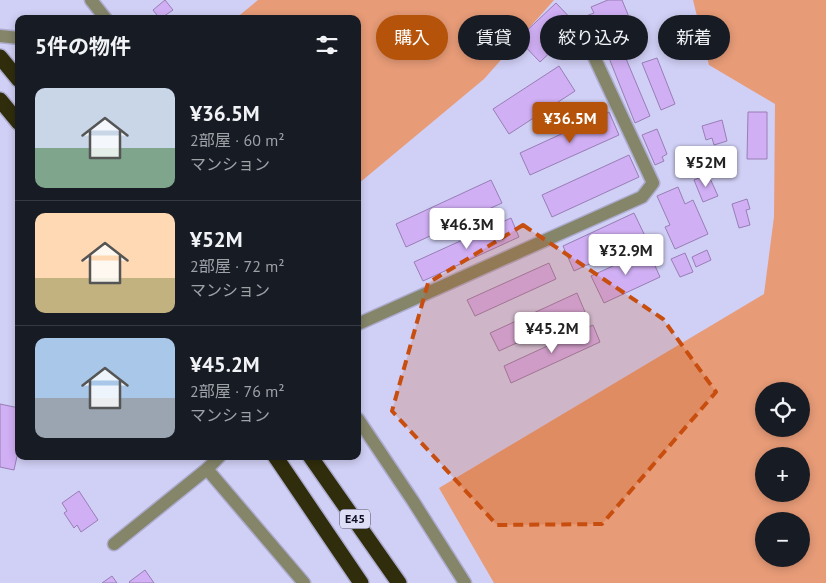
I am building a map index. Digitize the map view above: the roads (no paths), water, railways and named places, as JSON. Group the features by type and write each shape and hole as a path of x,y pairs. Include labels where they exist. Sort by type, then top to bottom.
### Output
{"highway":[{"path":"0,57 15,75"},
{"path":"0,100 15,119"},
{"name":"E45","path":"278,460 361,583"},
{"name":"E45","path":"313,460 399,583"}],"street":[{"path":"91,0 103,15"},
{"path":"0,36 15,38"},
{"path":"361,323 642,197 654,184 596,60"},
{"path":"361,423 465,583"},
{"path":"114,544 216,460"},
{"path":"207,469 304,583"}]}
